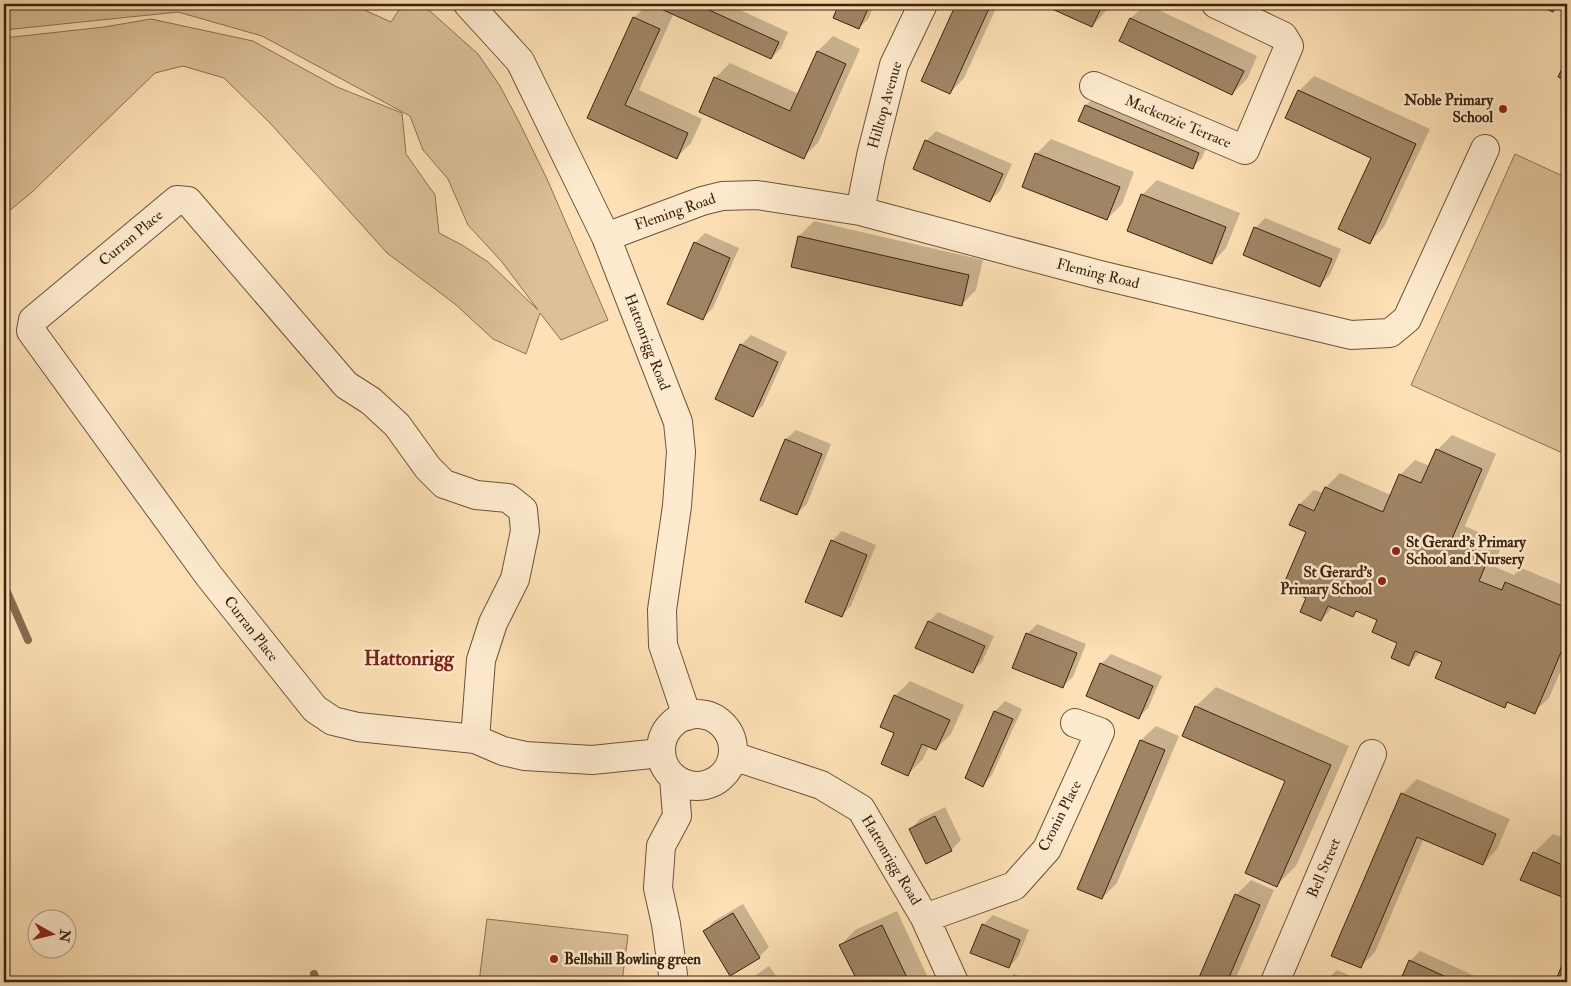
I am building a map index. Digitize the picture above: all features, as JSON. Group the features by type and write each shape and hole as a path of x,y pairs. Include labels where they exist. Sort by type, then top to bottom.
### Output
{"street":[{"name":"Hattonrigg Road","path":"468,4 520,61 606,237 678,422 682,452 677,506 662,610 662,646 687,716"},
{"name":"Hilltop Avenue","path":"860,211 870,156 894,65 923,4"},
{"name":"Mackenzie Terrace","path":"1094,86 1245,150 1289,46 1282,36 1216,4"},
{"name":"Fleming Road","path":"606,237 722,196 757,195 860,211 1096,274 1351,335 1390,334 1407,319 1485,149"},
{"name":"Curran Place","path":"475,739 481,660 493,623 514,579 525,531 523,510 508,498 476,495 444,484 428,468 397,425 371,400 346,385 188,201 177,200 33,320 32,331 209,576 315,709 332,721 358,727 475,739 503,751 525,756 592,760 661,753"},
{"path":"699,714 719,722 728,732 733,743 733,756 729,768 714,782 703,786 688,785 674,778 664,765 661,753 662,740 672,724 687,716 699,714"},
{"name":"Cronin Place","path":"925,918 1014,886 1047,849 1100,732 1075,723"},
{"name":"Bell Street","path":"1275,982 1372,754"},
{"name":"Hattonrigg Road","path":"733,756 821,785 861,809 925,918 954,982"},
{"path":"674,778 677,816 661,846 658,888 666,924 674,982"}],"shaded area":[{"path":"4,4 351,4 391,22 403,4 419,4 431,12 478,54 500,86 547,179 608,320 561,340 540,313 526,354 493,339 455,304 387,253 270,123 224,78 183,66 155,73 31,193 4,215 4,38 104,27 151,19 253,41 337,87 402,113 406,154 435,195 439,233 488,262 538,310 502,262 468,225 448,179 423,150 410,116 262,36 178,12 4,30"},
{"path":"1515,154 1567,178 1567,455 1411,385"},
{"name":"Bellshill Bowling green","path":"487,919 628,935 622,982 479,982"}],"building":[{"path":"650,4 696,4 779,42 771,59"},
{"path":"839,4 870,4 859,29 833,18"},
{"path":"956,4 991,4 950,94 921,81"},
{"path":"1041,4 1103,4 1092,27"},
{"path":"1535,4 1557,4 1553,12"},
{"path":"633,17 660,29 625,105 688,133 677,159 587,118"},
{"path":"1130,18 1244,71 1232,95 1119,41"},
{"path":"817,51 846,64 804,159 699,112 714,77 790,111"},
{"path":"1567,58 1567,81 1558,77"},
{"path":"1298,90 1416,144 1370,244 1338,229 1371,158 1285,118"},
{"path":"1085,105 1199,153 1193,169 1078,121"},
{"path":"925,140 1003,174 990,202 913,169"},
{"path":"1035,153 1120,187 1107,220 1022,187"},
{"path":"1141,194 1226,227 1212,264 1127,231"},
{"path":"1254,227 1332,259 1320,287 1243,255"},
{"path":"798,236 969,275 962,306 791,267"},
{"path":"694,242 730,258 703,320 667,304"},
{"path":"740,344 778,362 753,417 715,399"},
{"path":"785,439 822,454 797,515 760,500"},
{"name":"St Gerard's Primary School","path":"1436,449 1482,469 1451,541 1489,557 1479,581 1502,590 1505,582 1567,608 1567,638 1535,714 1507,702 1505,708 1435,678 1442,662 1415,651 1409,666 1391,658 1397,643 1372,632 1377,620 1356,611 1353,617 1328,606 1321,621 1300,612 1306,598 1282,588 1306,532 1289,525 1299,504 1314,511 1325,487 1383,512 1399,474 1421,483"},
{"path":"831,540 867,555 842,617 805,602"},
{"path":"928,621 985,646 973,673 915,648"},
{"path":"1026,633 1077,653 1063,688 1012,668"},
{"path":"1100,663 1153,686 1139,719 1086,696"},
{"path":"894,695 950,720 936,750 922,744 908,776 881,764 894,733 880,727"},
{"path":"1195,706 1331,765 1277,887 1245,873 1285,781 1182,736"},
{"path":"994,711 1013,719 983,787 965,778"},
{"path":"1140,740 1165,750 1102,899 1077,889"},
{"path":"1401,793 1496,834 1483,865 1417,837 1361,968 1331,956"},
{"path":"935,816 952,851 926,864 909,829"},
{"path":"1533,852 1567,867 1567,899 1520,880"},
{"path":"1235,894 1260,905 1227,982 1197,982"},
{"path":"733,913 760,958 730,976 703,931"},
{"path":"982,924 1020,940 1009,968 970,953"},
{"path":"882,925 909,982 858,982 839,945"},
{"path":"1567,953 1567,982 1555,982"},
{"path":"1409,960 1457,982 1408,982 1401,979"}],"waterway":[{"path":"4,585 28,640"},
{"path":"314,974 317,982"}],"place":[{"name":"Noble Primary School","path":"1503,109"},
{"name":"St Gerard's Primary School and Nursery","path":"1396,551"},
{"name":"St Gerard's Primary School","path":"1382,581"},
{"name":"Bellshill Bowling green","path":"554,959"}],"district":[{"name":"Hattonrigg","path":"409,658"}]}
